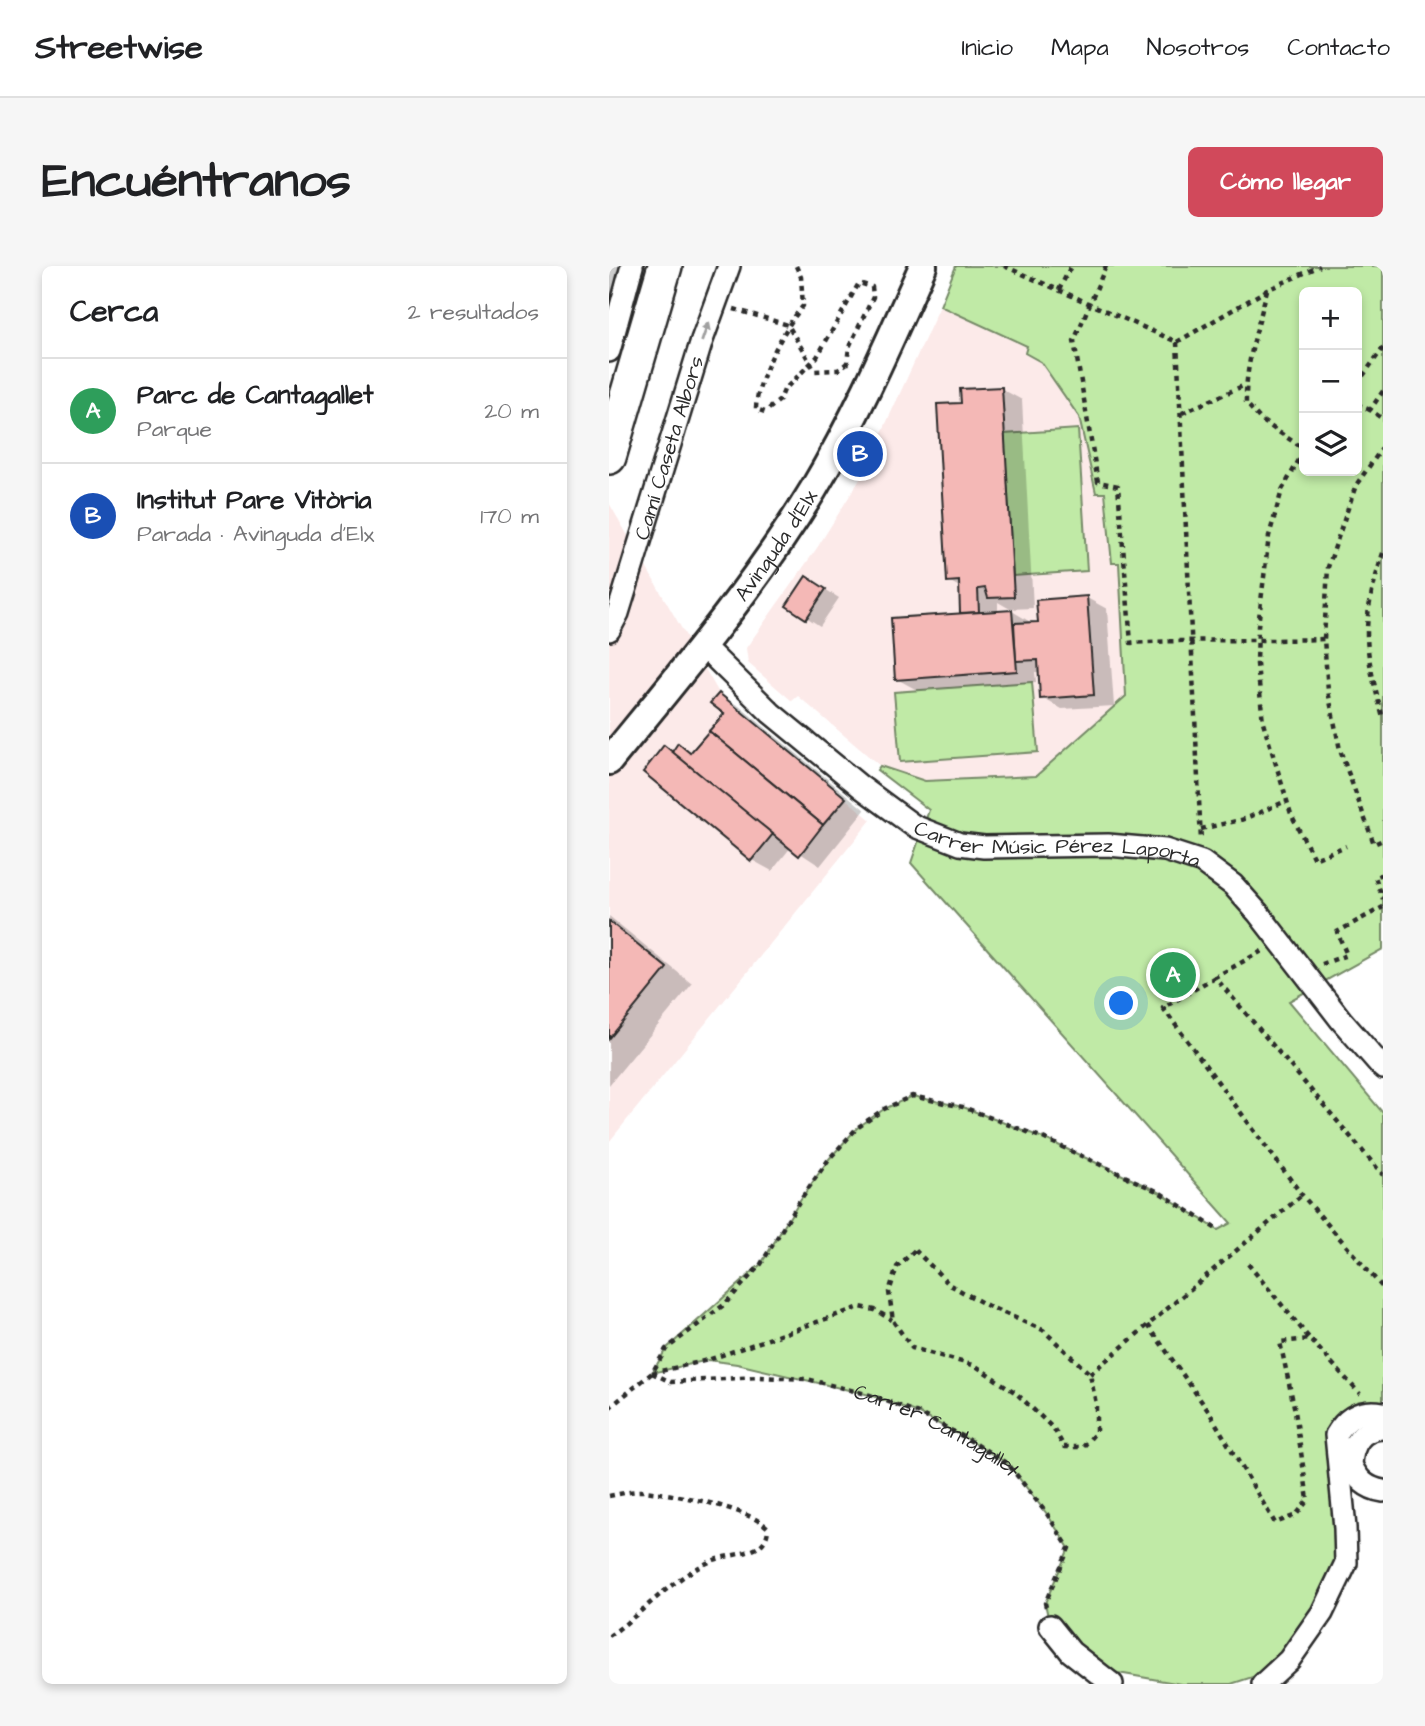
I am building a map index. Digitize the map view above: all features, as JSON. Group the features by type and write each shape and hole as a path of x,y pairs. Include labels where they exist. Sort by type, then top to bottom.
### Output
{"main road":[{"path":"609,457 665,266"}],"street":[{"path":"609,351 632,266"},
{"name":"Camí Caseta Albors","path":"609,630 618,612 702,341 729,266"},
{"name":"Avinguda d'Elx","path":"609,761 703,646 813,489 880,363 923,266"},
{"name":"Carrer Músic Pérez Laporta","path":"703,646 771,713 861,787 914,826 960,844 984,847 1108,845 1165,850 1202,862 1233,885 1383,1068"},
{"path":"1263,1684 1289,1660 1322,1613 1346,1563 1336,1435 1350,1417 1361,1412 1380,1417 1355,1443 1351,1465 1362,1483 1383,1491"},
{"path":"1050,1626 1071,1652 1112,1684"}],"path":[{"path":"796,266 801,277 803,306 788,325 761,382 757,394 757,409 765,412 773,406 810,361 817,357 859,283 872,287 873,297 849,347 848,363"},
{"path":"1004,266 1177,342"},
{"path":"1059,290 1071,266"},
{"path":"1106,266 1074,341 1098,482 1118,486 1131,643 1192,639 1324,639"},
{"path":"1177,342 1267,290 1320,266"},
{"path":"1267,290 1245,385 1246,403 1261,420 1299,447"},
{"path":"730,308 788,325 815,371 838,370 848,363 880,363"},
{"path":"1177,342 1202,862"},
{"path":"1362,377 1383,348"},
{"path":"1182,413 1245,385"},
{"path":"1370,410 1383,391"},
{"path":"1362,406 1383,419"},
{"path":"1383,447 1356,485 1328,567 1324,639 1328,691 1340,750 1374,844 1383,840"},
{"path":"1299,459 1282,490 1269,536 1257,641 1263,722 1286,801 1314,859 1346,846"},
{"path":"1383,553 1373,584 1367,633 1375,690 1383,718"},
{"path":"1201,829 1245,819 1286,801"},
{"path":"1383,874 1375,877 1383,899"},
{"path":"1303,970 1347,955 1337,932 1383,907"},
{"path":"1280,941 1163,1008 1302,1195 1383,1288"},
{"path":"1215,977 1383,1175"},
{"path":"609,1408 652,1373 666,1349 725,1304 761,1264 800,1200 829,1159 857,1128 884,1109 912,1096 963,1107 1043,1138 1159,1192 1218,1230"},
{"path":"1090,1374 1302,1195"},
{"path":"652,1373 708,1360 860,1307 875,1310 893,1321 912,1348 976,1366 1016,1393 1054,1429 1064,1447 1083,1447 1096,1432 1096,1404 1090,1374 1043,1330 989,1307 950,1285 915,1250 897,1267 889,1292 893,1321"},
{"path":"1248,1264 1380,1417"},
{"path":"1148,1325 1209,1412 1275,1523 1296,1515 1308,1500 1295,1411 1280,1342 1310,1339"},
{"name":"Carrer Cantagallet","path":"652,1373 671,1382 758,1377 807,1379 870,1395 916,1412 1008,1464 1047,1514 1069,1548 1045,1603 1050,1626"},
{"path":"609,1496 638,1491 659,1493 728,1508 761,1520 768,1528 768,1538 758,1548 713,1560 690,1572 609,1636"}],"shaded area":[{"path":"940,306 1027,347 1025,353 1041,362 1079,417 1096,493 1105,493 1112,562 1119,563 1126,696 1036,776 925,781 880,766 798,696 792,701 748,663 746,648 817,548 862,476"},
{"path":"609,503 719,693 871,820 609,1142"}],"green space":[{"path":"956,266 1383,266 1383,949 1289,1001 1383,1113 1383,1418 1352,1427 1344,1443 1338,1574 1271,1671 1231,1684 1181,1684 1107,1671 1050,1626 1045,1603 1069,1548 1047,1514 1008,1464 966,1438 916,1412 870,1395 737,1364 708,1360 652,1373 666,1349 761,1264 800,1200 829,1159 857,1128 884,1109 912,1096 963,1107 1043,1138 1159,1192 1218,1230 1231,1223 911,863 929,810 877,770 880,766 925,781 1036,776 1126,696 1119,563 1112,563 1105,493 1096,493 1079,417 1041,362 1025,353 1027,346 940,306"},
{"path":"1078,429 1087,571 1013,576 1004,434"},
{"path":"1032,682 1038,752 900,762 894,692"}],"building":[{"path":"1002,387 1014,597 988,598 985,588 978,589 979,612 960,613 959,581 947,582 937,404 961,403 960,389"},
{"path":"806,576 826,589 806,619 786,606"},
{"path":"1087,596 1094,695 1040,699 1038,660 1016,661 1014,623 1038,622 1036,600"},
{"path":"1012,610 1017,671 895,680 891,618"},
{"path":"719,693 846,798 823,825 709,731 724,714 710,703"},
{"path":"709,731 823,825 799,856 672,752 678,743 690,753"},
{"path":"664,745 773,834 751,861 643,772"},
{"path":"609,921 667,968 609,1039"}],"place":[{"name":"Institut Pare Vitòria","path":"860,454"},
{"name":"Parc de Cantagallet","path":"1173,975"}]}
